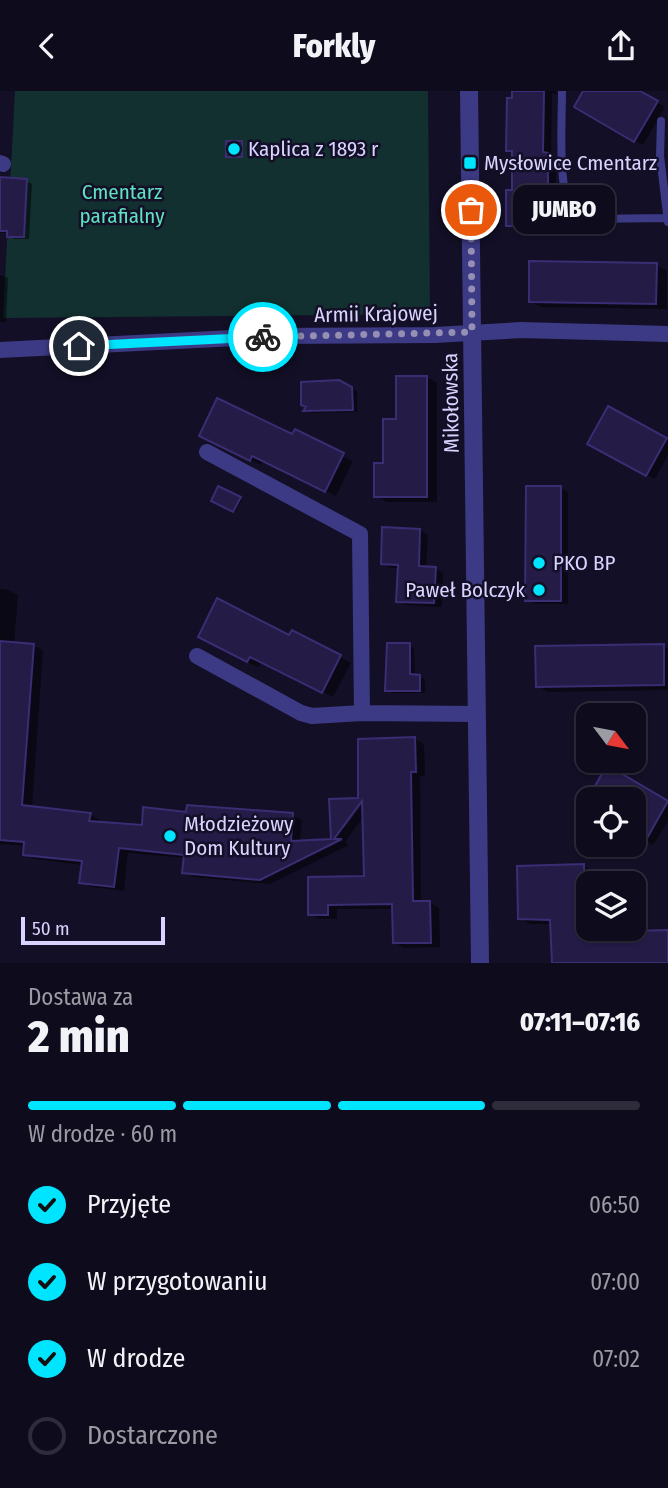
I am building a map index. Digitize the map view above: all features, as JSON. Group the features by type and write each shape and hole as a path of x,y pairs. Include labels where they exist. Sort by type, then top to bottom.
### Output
{"street":[{"name":"Mikołowska","path":"469,91 480,963"},
{"name":"Armii Krajowej","path":"0,350 273,337 521,330 668,334"},
{"path":"207,452 359,534 362,713"},
{"path":"197,656 312,716 362,713 477,714"}],"lane":[{"path":"562,91 562,160 568,207 573,216 584,219 668,220 660,156 661,121"}],"green space":[{"name":"Cmentarz parafialny","path":"15,91 428,91 430,314 3,318"}],"building":[{"path":"512,91 544,91 543,152 548,153 548,190 543,190 542,227 506,226 506,190 512,190 512,151 506,151 507,98 512,98"},
{"path":"583,91 640,91 658,101 634,142 574,107"},
{"name":"Kaplica z 1893 r","path":"226,141 242,141 242,157 226,157"},
{"path":"0,177 27,179 24,237 7,237 7,231 0,231"},
{"path":"529,261 657,263 656,304 529,302"},
{"path":"396,376 427,376 427,497 374,497 374,463 383,463 383,419 396,419"},
{"path":"339,380 352,387 353,410 303,411 306,407 301,405 301,382"},
{"path":"217,398 292,434 295,429 344,453 325,492 252,456 250,461 199,436"},
{"path":"608,406 667,438 646,476 587,444"},
{"path":"218,486 241,497 233,512 211,501"},
{"path":"526,486 561,486 561,601 525,601"},
{"path":"382,527 420,529 419,566 436,567 434,603 396,602 398,565 381,564"},
{"path":"217,598 289,635 292,630 341,655 322,693 250,657 247,662 198,637"},
{"path":"0,641 34,644 22,805 91,813 89,821 142,825 143,807 186,812 187,805 293,813 291,841 331,839 329,799 358,798 358,739 415,737 416,772 411,772 413,901 430,901 431,943 393,943 392,904 328,905 328,915 308,915 308,877 364,876 362,801 334,839 342,839 260,880 182,873 184,855 119,848 114,887 79,883 82,861 23,855 24,842 0,840"},
{"path":"387,643 410,643 410,674 420,675 420,691 385,691"},
{"path":"664,644 664,685 536,687 535,646"},
{"path":"602,773 621,773 644,787 594,787"},
{"path":"646,788 668,801 646,840"},
{"path":"584,864 584,871 576,871 576,941 646,941 646,931 668,930 668,963 552,963 550,920 518,919 517,866"}],"way so far":[{"path":"263,337 435,335 472,332 471,210"}],"place":[{"name":"Kaplica z 1893 r","path":"234,149"},
{"name":"Mysłowice Cmentarz","path":"470,163"},
{"name":"JUMBO","path":"471,210"},
{"name":"PKO BP","path":"539,563"},
{"name":"Paweł Bolczyk","path":"539,590"},
{"name":"Młodzieżowy Dom Kultury","path":"170,836"}],"route":[{"path":"79,346 263,337"}]}
